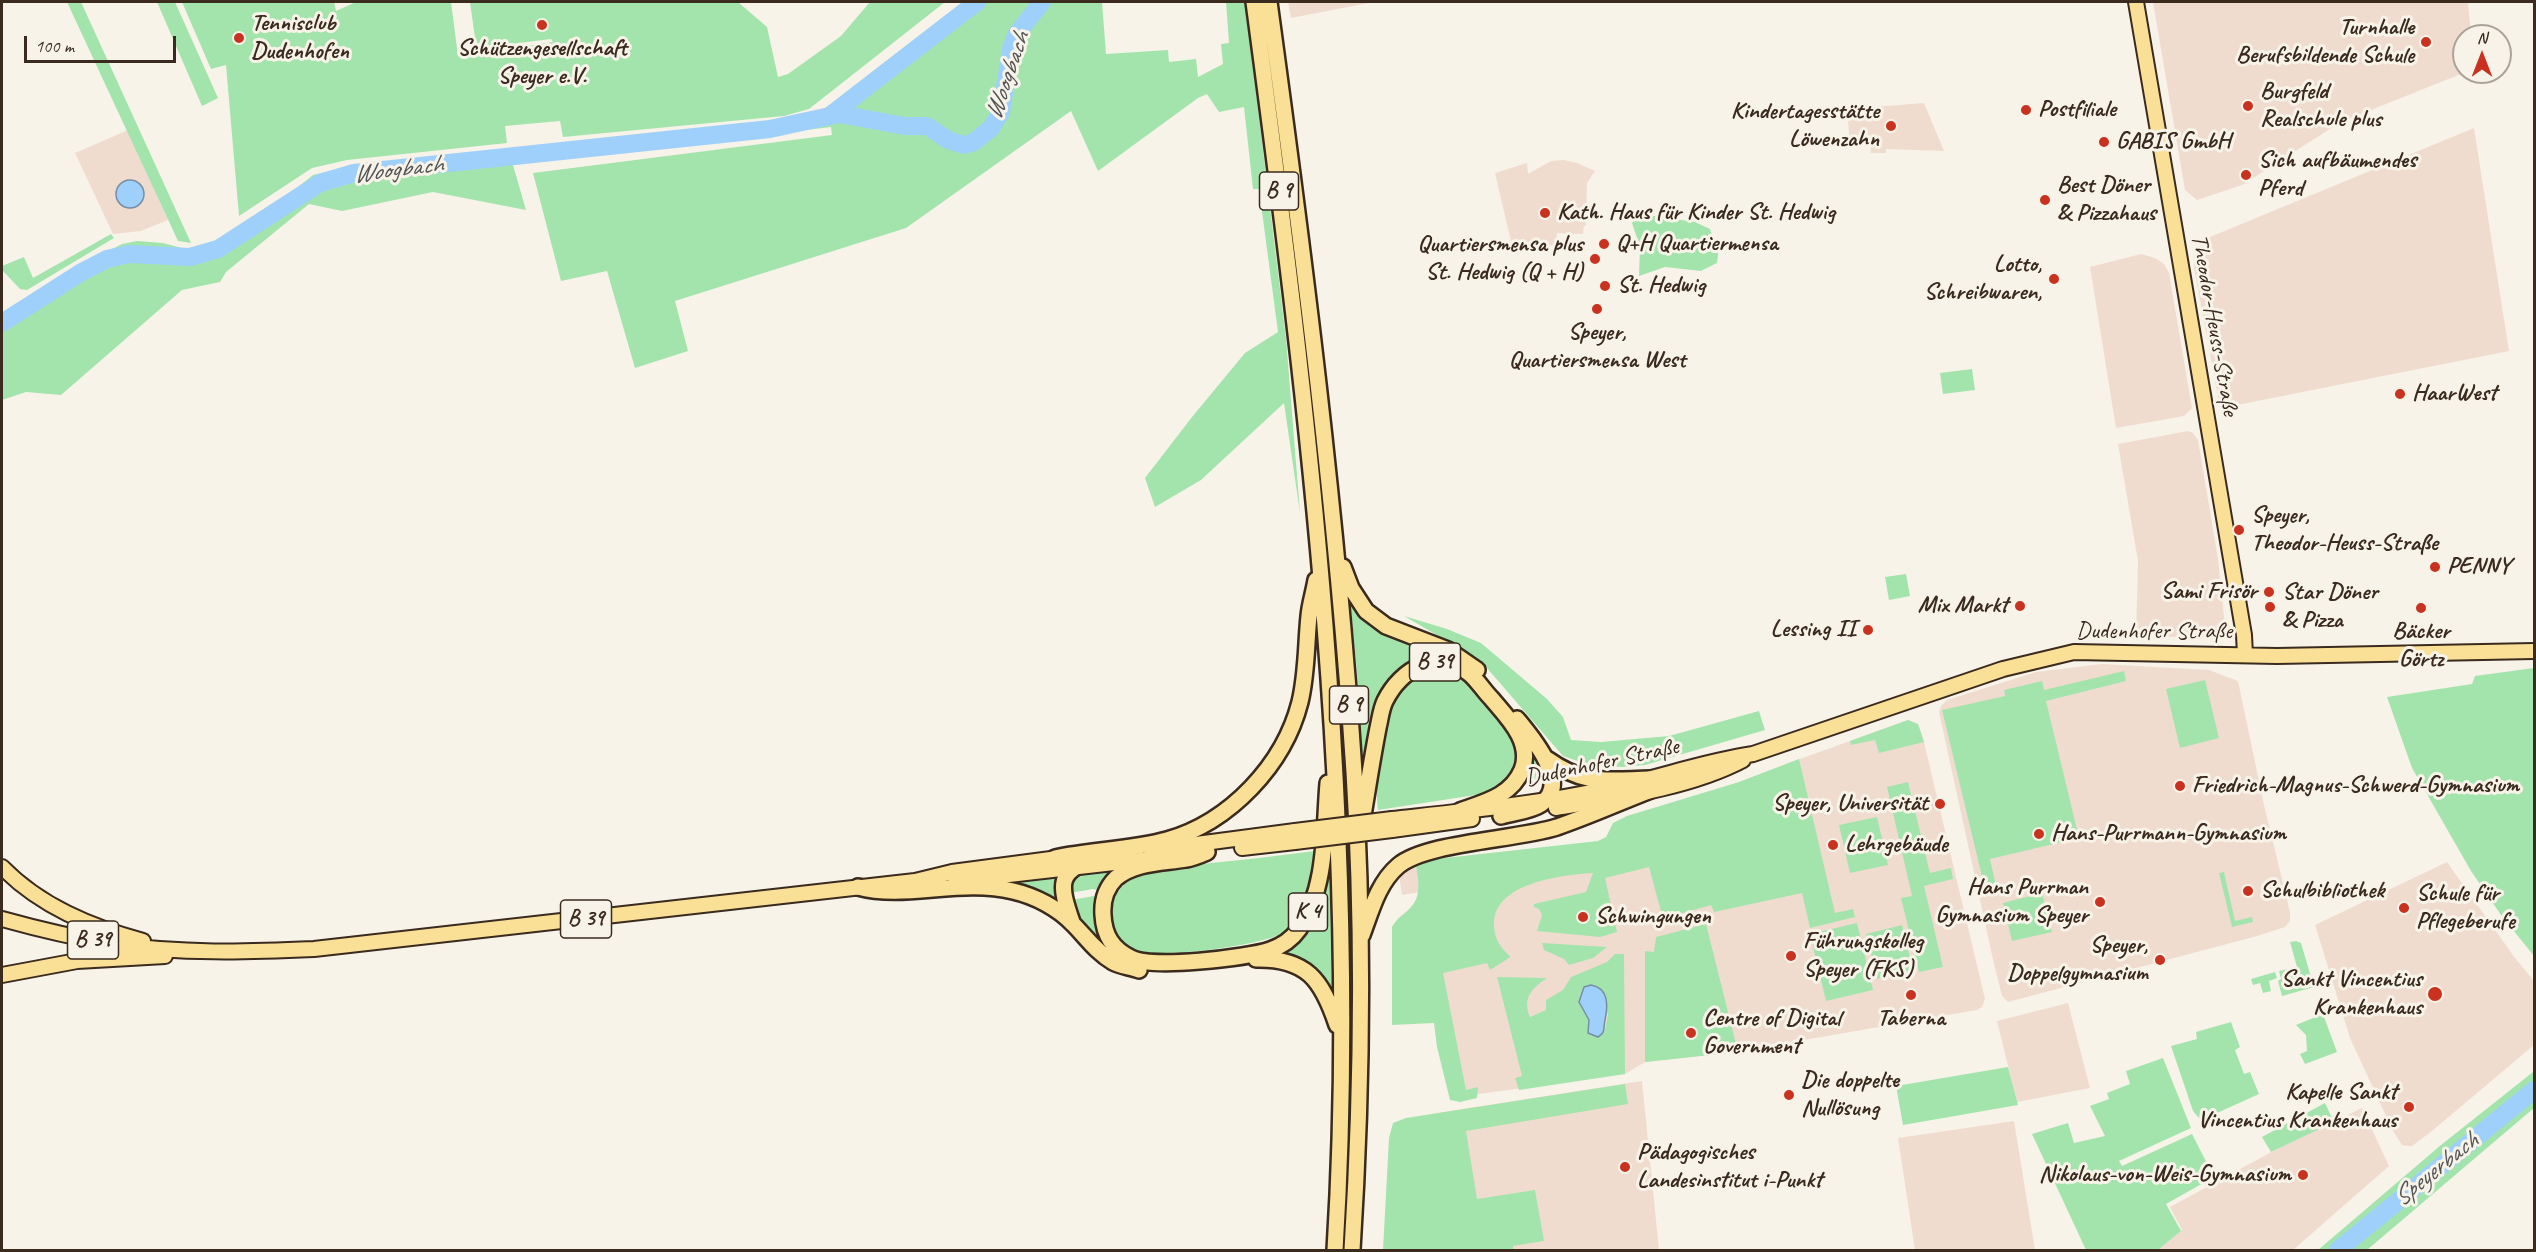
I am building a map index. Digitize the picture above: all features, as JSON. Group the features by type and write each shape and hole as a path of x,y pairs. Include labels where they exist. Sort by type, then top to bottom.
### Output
{"highway":[{"name":"B 9","path":"1254,2 1289,269 1320,563 1332,730 1341,898 1341,1036 1335,1251"},
{"name":"B 9","path":"1269,2 1310,315 1336,549 1354,775 1359,943 1359,1101 1352,1251"},
{"name":"B 9","path":"1336,549 1351,588 1366,611 1386,626 1448,650 1474,666 1547,759 1575,775 1592,780 1651,784"},
{"name":"B 39","path":"1055,858 1154,843 1178,836 1206,824 1247,792 1274,761 1288,737 1300,703 1306,670 1309,614 1320,563"},
{"name":"B 39","path":"1357,861 1371,759 1384,702 1401,678 1419,665 1442,661 1469,673 1515,727 1523,746 1523,767 1516,782 1500,796 1460,811"},
{"name":"K 4","path":"1207,852 1188,859 1155,863 1128,870 1115,879 1106,893 1102,906 1106,933 1120,952 1142,963 1177,962 1269,951 1290,940 1305,919 1318,882 1322,860 1332,730"},
{"name":"B 9","path":"1545,801 1551,789 1547,759"},
{"name":"K 4","path":"1359,943 1378,894 1387,878 1398,866 1413,856 1518,837 1557,827 1651,784"},
{"path":"1501,816 1539,806 1545,801"},
{"name":"B 39","path":"1073,924 1064,888 1065,878 1070,869 1107,854"},
{"name":"B 39","path":"858,887 875,892 953,880 1013,891 1050,906 1073,924 1097,951 1115,963 1139,970 1168,970 1256,959 1272,959 1299,966 1321,986 1341,1036"}],"main road":[{"name":"Theodor-Heuss-Straße","path":"2136,2 2244,635 2245,655"},
{"name":"Dudenhofer Straße","path":"1501,816 1583,804 1723,759 1753,754 2003,669 2074,652 2435,655 2535,651"},
{"name":"Dudenhofer Straße","path":"1460,811 1545,801 1651,784"},
{"name":"B 39","path":"1392,825 1460,811"},
{"name":"B 39","path":"953,880 1055,858 1501,816"},
{"name":"B 39","path":"953,880 1070,869 1207,852 1295,836"},
{"path":"2,867 34,895 73,917 138,939 186,950"},
{"name":"B 39","path":"2,919 116,944 186,950 315,949 858,887"},
{"path":"2,975 88,960 239,951"}],"shaded area":[{"path":"1288,2 1374,2 1291,18"},
{"name":"Burgfeld Realschule plus","path":"2153,2 2468,2 2470,24 2452,24 2452,78 2341,122 2242,185 2197,200 2185,190"},
{"name":"Kindertagesstätte Löwenzahn","path":"1924,103 1944,151 1886,149 1886,153 1871,153 1870,143 1850,145 1847,109"},
{"path":"2474,128 2509,351 2232,406 2225,406 2219,402 2194,268 2194,263 2210,237"},
{"path":"128,130 168,220 141,231 113,234 75,153"},
{"name":"Kath. Haus für Kinder St. Hedwig","path":"1564,160 1595,171 1587,183 1586,226 1584,226 1583,234 1557,233 1556,246 1546,245 1546,253 1513,250 1495,173 1527,163 1528,174 1551,161"},
{"path":"2141,254 2155,258 2164,264 2169,273 2192,408 2184,416 2116,428 2090,267"},
{"path":"2188,431 2193,433 2198,440 2218,559 2225,626 2220,634 2213,638 2136,636 2138,561 2118,444"},
{"name":"Hans-Purrmann-Gymnasium","path":"2102,664 2209,670 2238,681 2264,805 2290,912 2290,921 2285,927 2257,936 2008,1002 2002,996 1994,964 1939,712 1947,700 2036,672"},
{"path":"1908,720 1918,724 1923,738 1985,999 1982,1007 1977,1010 1729,1053 1645,1062 1625,1074 1457,1097 1422,873 1634,841 1786,764"},
{"name":"Sankt Vincentius Krankenhaus","path":"2447,862 2534,981 2534,1045 2432,1131 2412,1146 2407,1146 2402,1145 2393,1131 2350,1038 2315,925"},
{"path":"1416,866 1420,892 1402,895 1399,875 1406,868"},
{"path":"2068,1003 2090,1088 2017,1102 1997,1021"},
{"path":"1642,1081 1659,1250 1451,1250 1431,1114"},
{"name":"Nikolaus-von-Weis-Gymnasium","path":"2362,1108 2389,1166 2293,1250 2158,1250 2182,1230 2170,1207 2277,1149"},
{"path":"2014,1121 2035,1250 1915,1250 1898,1138"}],"green space":[{"path":"67,2 81,2 191,243 178,241"},
{"path":"157,2 175,2 218,98 202,106"},
{"path":"182,2 334,2 336,11 356,2 451,2 458,56 553,42 551,39 479,48 475,38 470,2 738,2 767,27 778,77 788,74 841,36 870,2 945,2 809,109 784,116 563,137 560,121 505,126 507,143 347,160 312,168 239,216 226,65 211,69"},
{"path":"963,2 1102,2 1106,54 1168,50 1169,62 1196,59 1198,77 1223,64 1221,44 1229,43 1226,2 1245,2 1286,338 1300,513 1284,403 1201,480 1155,507 1145,478 1245,353 1278,332 1259,189 1253,189 1244,107 1219,112 1207,94 1198,98 1098,171 1071,111 906,228 675,301 688,351 635,368 607,271 561,281 533,173 832,135 831,127 513,165 526,210 433,192 342,211 309,204 226,272 220,282 182,290 61,395 26,392 2,400 2,316 88,261 122,244 137,241 163,243 193,251 217,247 238,235 313,175 352,166 807,119 828,106"},
{"path":"1647,215 1695,222 1710,229 1718,254 1717,263 1701,271 1665,267 1639,276 1640,247 1632,223 1636,217"},
{"path":"111,234 114,238 27,290 20,289 2,270 2,266 24,257 33,278"},
{"path":"1972,369 1975,390 1943,394 1940,373"},
{"path":"1906,574 1910,596 1889,600 1885,577"},
{"path":"1350,599 1444,655 1428,656 1404,668 1373,717 1365,769 1362,769"},
{"path":"1404,616 1447,629 1481,643 1547,699 1563,717 1571,740 1601,742 1669,736 1759,711 1765,730 1645,765 1622,767 1589,765 1563,756 1480,660"},
{"path":"1440,666 1459,672 1489,700 1519,748 1516,766 1497,787 1482,794 1378,810 1377,776 1381,736 1392,699 1401,684 1413,674"},
{"path":"2534,668 2534,956 2501,915 2471,871 2412,768 2387,697 2472,684 2475,676"},
{"path":"2124,671 2126,681 2046,701 2079,838 1990,859 1996,886 1985,889 1942,710 2005,696 2004,690 2042,681 2044,690"},
{"path":"2205,680 2219,738 2180,748 2166,689"},
{"path":"1908,720 1918,724 1924,742 1879,753 1875,740 1851,745 1850,741"},
{"path":"1527,746 1540,756 1546,781 1525,784 1522,781"},
{"path":"1799,759 1835,913 1853,909 1855,917 1810,928 1802,893 1714,912 1711,905 1663,919 1649,867 1605,878 1617,932 1600,937 1537,931 1542,915 1539,909 1534,907 1534,904 1586,892 1593,873 1548,879 1517,890 1505,899 1497,910 1494,924 1496,938 1503,950 1510,956 1509,958 1490,970 1487,963 1443,973 1466,1090 1478,1087 1477,1098 1460,1102 1450,1100 1437,1047 1434,1023 1392,1025 1392,927 1417,897 1416,866 1436,859 1598,841 1606,837 1613,823 1627,816 1739,782"},
{"path":"1908,782 1930,873 1951,868 1953,879 1924,886 1943,967 1919,972 1901,898 1912,896 1887,787"},
{"path":"1877,817 1888,865 1850,873 1839,825"},
{"path":"1315,851 1305,906 1294,924 1287,931 1276,936 1210,950 1163,953 1132,949 1115,932 1111,912 1113,902 1125,883 1142,872 1168,867"},
{"path":"1332,852 1335,1000 1326,982 1314,969 1280,953 1303,934 1310,922 1316,910 1327,853"},
{"path":"1123,865 1101,891 1093,889 1070,893 1073,874"},
{"path":"2224,872 2235,921 2252,917 2253,922 2232,927 2219,873"},
{"path":"1060,873 1059,894 1055,895 1052,900 999,882"},
{"path":"2042,893 2052,932 2012,941 2003,903"},
{"path":"1099,897 1104,947 1084,925 1071,900"},
{"path":"1857,923 1873,990 1826,1001 1810,934"},
{"path":"1706,924 1738,1052 1645,1062 1645,951 1654,952 1656,937"},
{"path":"1902,925 1913,970 1877,979 1866,934"},
{"path":"2290,942 2301,943 2314,987 2282,996 2278,981 2281,979 2279,971 2297,967"},
{"path":"1542,943 1607,947 1593,958 1569,965 1564,959 1544,950"},
{"path":"1615,954 1624,954 1625,1074 1519,1090 1515,1078 1522,1076 1497,977 1547,978 1530,994 1527,1004 1530,1017 1546,1010 1546,1000 1563,990 1571,977 1607,962","holes":["1591,985 1608,1014 1605,1030 1588,1033 1589,1020 1580,996 1584,987"]},
{"path":"2275,972 2277,978 2269,981 2271,991 2263,993 2260,983 2253,985 2251,979"},
{"path":"2323,1014 2337,1052 2305,1064 2300,1054 2307,1051 2306,1035 2296,1025"},
{"path":"2231,1022 2240,1047 2235,1050 2244,1074 2250,1072 2259,1094 2206,1118 2199,1118 2193,1111 2171,1046 2197,1039 2196,1032"},
{"path":"2163,1058 2191,1128 2119,1161 2122,1166 2192,1134 2214,1177 2166,1204 2181,1231 2158,1250 2086,1250 2032,1134 2068,1123 2074,1143 2105,1136 2090,1106 2109,1099 2107,1093 2130,1084 2126,1071"},
{"path":"2008,1067 2018,1105 1903,1125 1896,1086"},
{"path":"2533,1072 2534,1108 2367,1250 2318,1250 2441,1145"},
{"path":"1625,1084 1628,1104 1466,1131 1477,1199 1535,1190 1544,1241 1513,1246 1513,1250 1383,1250 1389,1138 1393,1123 1406,1118"},
{"path":"2325,1103 2334,1122 2271,1152 2262,1137"}],"water":[{"path":"130,180 140,184 144,194 140,204 130,208 120,204 116,194 120,184"},
{"path":"1591,985 1601,990 1607,1004 1604,1030 1598,1037 1588,1033 1589,1020 1579,1002 1584,987"}],"waterway":[{"name":"Woogbach","path":"832,114 977,2"},
{"name":"Woogbach","path":"2,323 80,273 107,259 129,254 190,257 218,249 320,183 354,173 770,129 839,114 905,126 927,126 948,140 964,145 974,142 991,128 1001,112 1011,49 1016,35 1042,2"},
{"name":"Speyerbach","path":"2338,1250 2534,1090"}],"place":[{"name":"Schützengesellschaft Speyer e.V.","path":"542,25"},
{"name":"Tennisclub Dudenhofen","path":"239,38"},
{"name":"Turnhalle Berufsbildende Schule","path":"2426,42"},
{"name":"Burgfeld Realschule plus","path":"2248,106"},
{"name":"Postfiliale","path":"2026,110"},
{"name":"Kindertagesstätte Löwenzahn","path":"1891,126"},
{"name":"GABIS GmbH","path":"2104,142"},
{"name":"Sich aufbäumendes Pferd","path":"2246,175"},
{"name":"Best Döner & Pizzahaus","path":"2045,200"},
{"name":"Kath. Haus für Kinder St. Hedwig","path":"1545,213"},
{"name":"Q+H Quartiermensa","path":"1604,244"},
{"name":"Quartiersmensa plus St. Hedwig (Q + H)","path":"1595,259"},
{"name":"Lotto, Schreibwaren,","path":"2054,279"},
{"name":"St. Hedwig","path":"1605,286"},
{"name":"Speyer, Quartiersmensa West","path":"1597,309"},
{"name":"HaarWest","path":"2400,394"},
{"name":"Speyer, Theodor-Heuss-Straße","path":"2239,530"},
{"name":"PENNY","path":"2435,567"},
{"name":"Sami Frisör","path":"2269,592"},
{"name":"Mix Markt","path":"2020,606"},
{"name":"Star Döner & Pizza","path":"2270,607"},
{"name":"Bäcker Görtz","path":"2421,608"},
{"name":"Lessing II","path":"1868,630"},
{"name":"Friedrich-Magnus-Schwerd-Gymnasium","path":"2180,786"},
{"name":"Speyer, Universität","path":"1940,804"},
{"name":"Hans-Purrmann-Gymnasium","path":"2039,834"},
{"name":"Lehrgebäude","path":"1833,845"},
{"name":"Schulbibliothek","path":"2248,891"},
{"name":"Hans Purrman Gymnasium Speyer","path":"2100,902"},
{"name":"Schule für Pflegeberufe","path":"2404,908"},
{"name":"Schwingungen","path":"1583,917"},
{"name":"Führungskolleg Speyer (FKS)","path":"1791,956"},
{"name":"Speyer, Doppelgymnasium","path":"2160,960"},
{"name":"Sankt Vincentius Krankenhaus","path":"2435,994"},
{"name":"Taberna","path":"1911,995"},
{"name":"Centre of Digital Government","path":"1691,1033"},
{"name":"Die doppelte Nullösung","path":"1789,1095"},
{"name":"Kapelle Sankt Vincentius Krankenhaus","path":"2409,1107"},
{"name":"Pädagogisches Landesinstitut i-Punkt","path":"1625,1167"},
{"name":"Nikolaus-von-Weis-Gymnasium","path":"2303,1175"}]}
